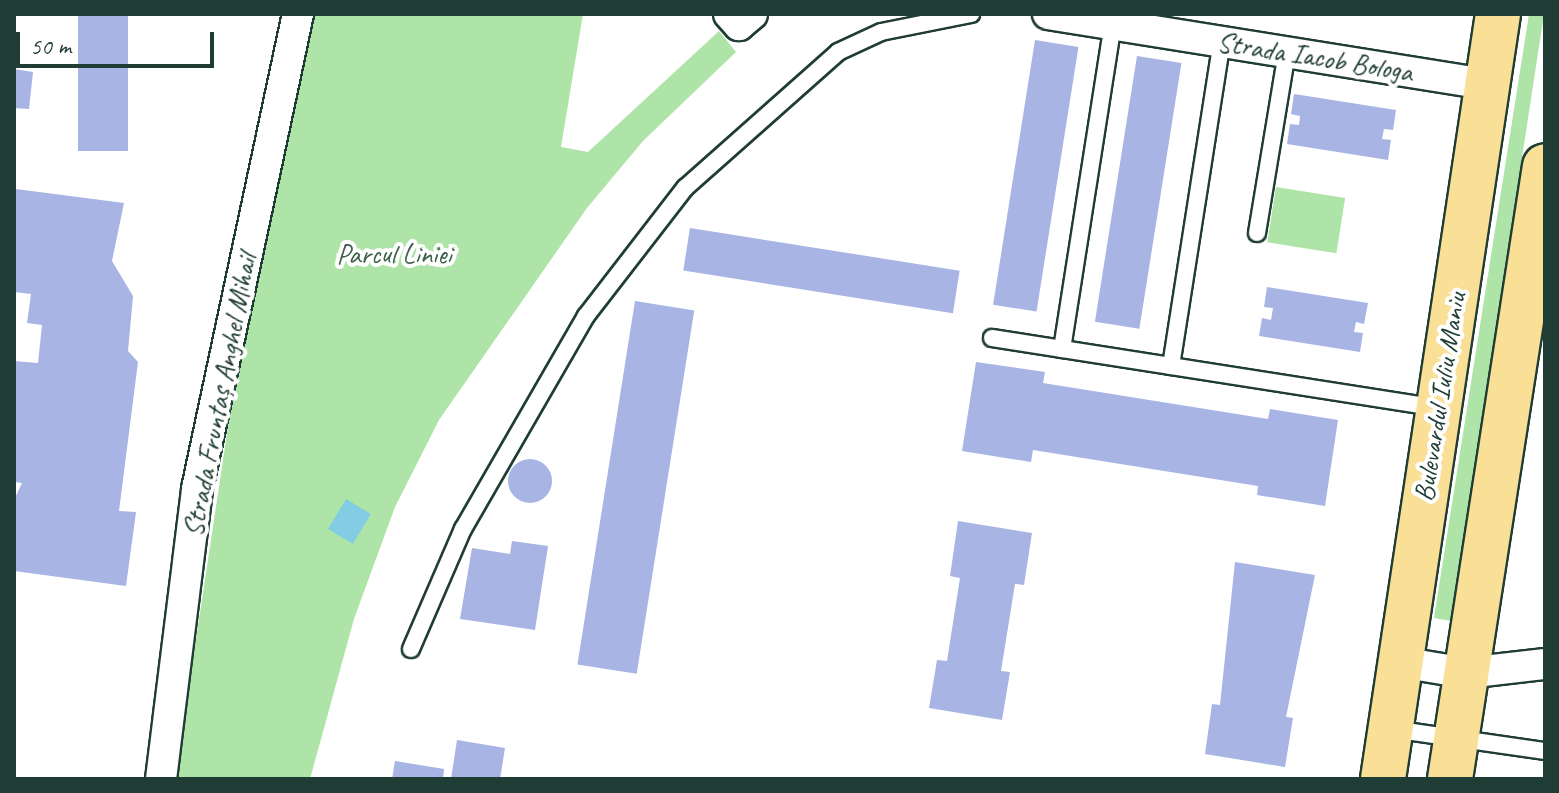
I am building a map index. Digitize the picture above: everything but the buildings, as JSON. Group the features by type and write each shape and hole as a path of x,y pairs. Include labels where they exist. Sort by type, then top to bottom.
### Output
{"main road":[{"name":"Bulevardul Iuliu Maniu","path":"1383,779 1498,14"},
{"path":"1453,758 1545,166"}],"street":[{"name":"Strada Fruntaș Anghel Mihail","path":"161,779 197,489 298,14"},
{"path":"729,14 739,25 752,14"},
{"name":"Strada Iacob Bologa","path":"1048,14 1487,84"},
{"path":"1400,662 1466,673 1545,664"}],"lane":[{"path":"411,649 463,529 586,316 685,188 838,52 881,32 971,14"},
{"path":"1062,349 1113,24"},
{"path":"1171,366 1222,42"},
{"path":"1257,233 1287,52"},
{"path":"992,338 1439,409"},
{"path":"1391,728 1453,758 1545,751"}],"green space":[{"name":"Parcul Liniei","path":"306,14 583,14 561,147 588,152 719,31 736,52 643,141 587,208 439,420 395,507 354,619 310,779 175,779 245,314"},
{"path":"1529,14 1544,14 1451,621 1434,618"},
{"path":"1276,187 1345,198 1336,253 1267,242"}],"water":[{"path":"346,499 371,514 353,544 328,529"}]}
